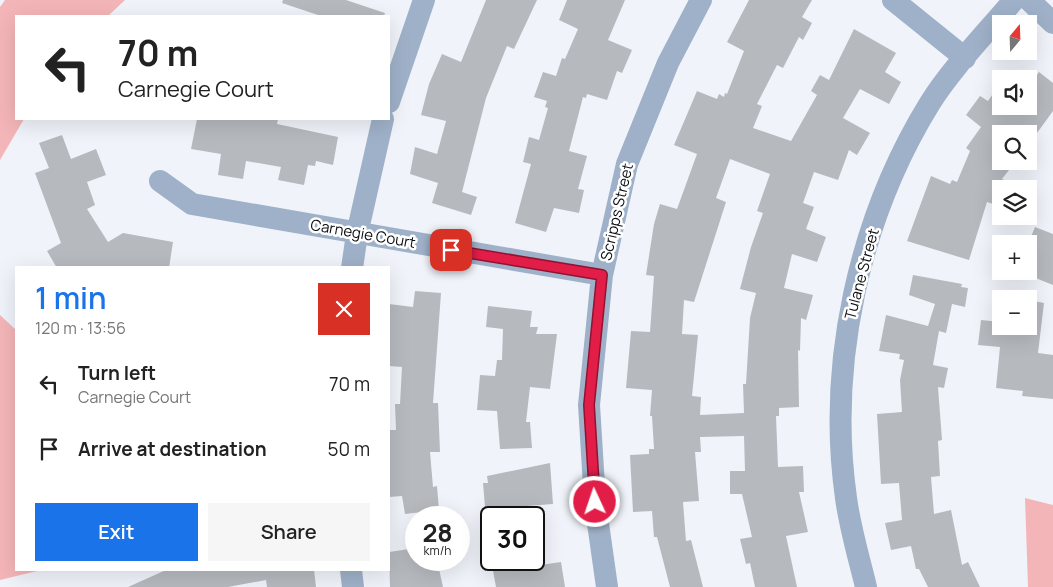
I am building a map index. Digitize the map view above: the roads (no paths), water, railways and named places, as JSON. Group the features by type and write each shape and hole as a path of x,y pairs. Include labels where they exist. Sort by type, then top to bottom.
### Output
{"street":[{"path":"390,99 424,0"},
{"name":"Scripps Street","path":"607,587 595,502 589,405 602,275 627,164 668,63 701,0"},
{"path":"893,0 965,58"},
{"name":"Tulane Street","path":"866,587 846,499 840,408 849,318 867,245 892,176 930,102 1014,0"},
{"path":"1029,0 1053,24"},
{"path":"352,266 356,234 383,120"},
{"name":"Carnegie Court","path":"160,181 192,204 356,234 602,275"},
{"path":"350,571 353,587"}]}
